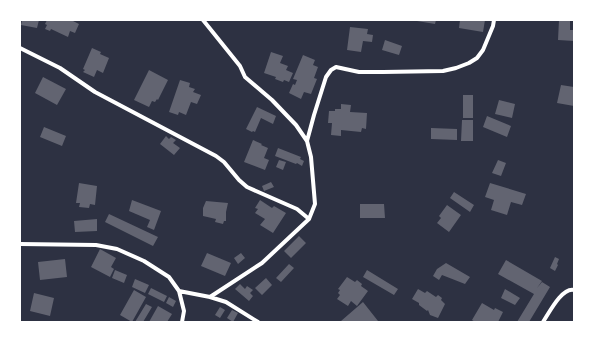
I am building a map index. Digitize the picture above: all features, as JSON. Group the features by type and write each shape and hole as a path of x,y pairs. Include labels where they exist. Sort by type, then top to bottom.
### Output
{"street":[{"path":"203,20 240,66 246,77 272,100 296,125 307,141 311,157 315,204 309,219 262,263 210,297"},
{"path":"307,141 326,77 331,70 336,67 359,72 443,71 456,68 477,58 484,50 494,20"},
{"path":"20,48 60,68 95,92 216,156 224,162 239,180 247,186 297,209 309,219"},
{"path":"20,244 96,245 117,249 144,261 169,277 179,291 184,311 182,322"},
{"path":"543,322 561,296 570,289 574,290"},
{"path":"179,291 210,297 226,302 258,322"}],"building":[{"path":"22,20 39,20 37,28 21,25"},
{"path":"47,20 73,20 79,24 75,33 70,31 68,37 51,29 50,31 45,29"},
{"path":"417,20 436,20 435,24"},
{"path":"460,20 485,20 483,32 459,28"},
{"path":"559,20 570,21 570,30 574,30 574,41 558,40"},
{"path":"350,27 368,29 367,34 373,35 372,42 363,41 361,52 347,50"},
{"path":"385,40 402,46 399,55 382,50"},
{"path":"92,48 109,58 103,73 97,70 94,77 83,72"},
{"path":"271,52 283,56 280,63 288,66 286,70 293,73 289,82 284,80 283,82 275,79 276,77 264,73"},
{"path":"303,55 315,60 313,65 318,67 314,78 317,79 311,94 304,92 301,99 289,93 293,84 295,85 297,80 293,79"},
{"path":"149,70 168,80 158,100 157,99 155,102 152,101 149,107 134,100"},
{"path":"43,77 66,89 57,105 35,93"},
{"path":"180,80 190,83 189,87 195,89 193,92 201,95 197,104 191,102 186,115 179,112 178,115 169,112"},
{"path":"561,85 574,87 574,106 557,103"},
{"path":"463,95 473,95 473,118 463,118"},
{"path":"499,100 515,104 512,118 495,114"},
{"path":"341,104 351,105 350,112 367,113 366,129 362,128 361,132 341,130 341,136 331,135 332,123 328,123 329,111 341,109"},
{"path":"257,107 276,116 273,124 261,118 255,132 252,132 246,129"},
{"path":"487,116 511,126 507,137 483,127"},
{"path":"462,120 473,120 473,141 461,141"},
{"path":"44,127 66,136 62,146 40,137"},
{"path":"431,128 457,129 457,140 431,139"},
{"path":"166,136 169,139 171,137 176,140 173,143 180,148 174,155 160,144"},
{"path":"253,140 268,148 264,158 269,160 265,170 244,162"},
{"path":"278,148 301,157 300,159 304,161 302,166 275,156"},
{"path":"279,160 286,162 283,170 276,167"},
{"path":"498,160 506,163 501,176 492,173"},
{"path":"271,182 274,187 264,191 262,186"},
{"path":"79,183 97,186 95,205 90,204 89,208 79,207 80,203 76,203"},
{"path":"490,183 526,194 522,205 511,202 507,215 491,210 494,200 485,197"},
{"path":"454,192 474,205 470,212 450,198"},
{"path":"132,200 161,211 154,230 147,227 150,220 129,211"},
{"path":"260,200 272,208 274,206 286,213 273,233 260,225 265,219 255,213 258,209 255,208"},
{"path":"206,201 228,203 226,221 224,221 223,224 215,222 216,219 203,216 203,208"},
{"path":"360,204 384,204 385,218 360,218"},
{"path":"447,205 461,215 449,232 437,223 441,218 439,216"},
{"path":"109,214 158,237 153,246 105,222"},
{"path":"97,219 97,231 75,232 74,221"},
{"path":"299,236 306,243 291,258 284,251"},
{"path":"100,249 116,258 111,267 114,269 110,277 91,267"},
{"path":"207,253 231,263 225,276 201,266"},
{"path":"241,253 245,258 238,264 234,258"},
{"path":"555,257 559,259 555,271 550,268"},
{"path":"65,259 67,277 40,280 38,262"},
{"path":"506,260 542,281 537,288 542,282 550,287 529,322 517,322 534,294 498,274"},
{"path":"446,263 470,277 465,284 442,275 439,280 433,276 437,269"},
{"path":"289,264 294,268 281,282 276,278"},
{"path":"115,270 127,275 124,283 112,278"},
{"path":"367,270 398,289 394,295 363,277"},
{"path":"347,277 355,282 357,280 362,284 361,286 368,291 357,306 351,301 348,306 337,299 340,295 338,293 340,290 338,289"},
{"path":"266,278 272,285 262,295 255,288"},
{"path":"135,279 149,285 145,293 132,287"},
{"path":"240,284 245,289 247,286 253,290 250,293 253,296 249,301 235,289"},
{"path":"151,288 167,296 164,302 148,294"},
{"path":"418,289 425,293 427,291 436,297 438,295 442,298 441,300 445,304 438,318 430,315 428,310 427,311 419,305 419,303 412,299"},
{"path":"505,289 520,298 515,305 501,298"},
{"path":"134,290 146,297 132,322 120,315"},
{"path":"34,293 54,298 50,316 30,311"},
{"path":"169,297 176,301 173,307 166,303"},
{"path":"363,302 378,321 377,322 341,321"},
{"path":"482,303 494,310 495,308 503,312 498,322 475,322 472,320"},
{"path":"146,304 152,307 143,322 135,322"},
{"path":"158,306 172,314 167,322 149,322"},
{"path":"220,307 225,310 220,318 215,315"},
{"path":"232,310 238,313 233,322 227,318"}]}
